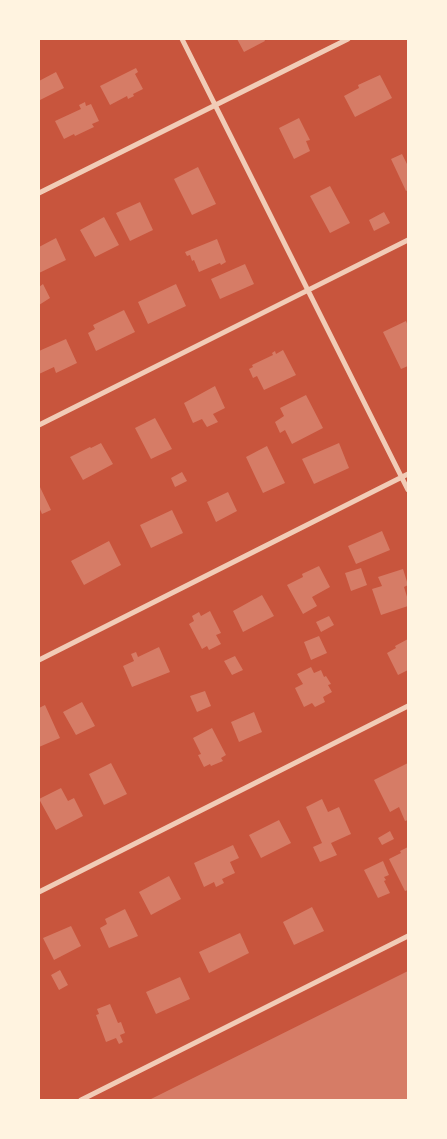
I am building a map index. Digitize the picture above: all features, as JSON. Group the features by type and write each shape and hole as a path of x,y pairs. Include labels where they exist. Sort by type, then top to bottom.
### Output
{"street":[{"path":"182,39 408,490"},
{"path":"39,193 348,39"},
{"path":"39,425 408,240"},
{"path":"39,660 408,474"},
{"path":"39,892 408,706"},
{"path":"81,1100 408,936"}],"building":[{"path":"237,39 264,39 265,41 244,52"},
{"path":"136,68 138,72 135,74 143,89 128,99 127,96 110,105 100,86"},
{"path":"56,72 64,88 40,100 39,81"},
{"path":"380,75 392,98 355,117 344,96 359,88 358,85"},
{"path":"85,102 86,106 91,104 99,121 92,124 94,127 64,139 55,121 81,109 79,105"},
{"path":"299,118 310,140 306,141 310,151 294,159 279,128"},
{"path":"402,154 408,163 408,190 406,191 391,159"},
{"path":"198,167 216,204 192,215 174,179"},
{"path":"330,186 350,223 330,233 310,196"},
{"path":"140,202 153,230 130,241 116,213"},
{"path":"384,212 390,223 374,231 369,220"},
{"path":"104,217 119,245 95,257 80,230"},
{"path":"56,238 66,260 39,273 39,247"},
{"path":"217,239 226,262 199,272 194,260 192,261 190,255 187,256 185,252"},
{"path":"245,264 254,284 220,299 211,279"},
{"path":"43,284 50,298 39,305 39,287"},
{"path":"176,284 186,306 148,324 138,302"},
{"path":"124,310 135,332 96,351 88,333 95,329 93,325"},
{"path":"406,321 408,326 408,366 401,369 383,332"},
{"path":"66,339 77,363 56,373 54,367 39,374 39,351"},
{"path":"283,350 296,375 264,390 257,376 253,378 249,369 253,367 252,365 273,355 272,353 275,351 276,354"},
{"path":"215,386 225,408 213,414 218,422 207,427 202,419 193,423 184,403"},
{"path":"306,395 323,428 292,444 285,430 280,433 275,422 284,416 280,408"},
{"path":"155,418 172,449 151,459 135,428"},
{"path":"101,443 113,464 83,480 70,457"},
{"path":"339,443 349,468 314,484 302,459"},
{"path":"267,446 285,483 263,493 246,457"},
{"path":"182,472 187,481 175,487 171,478"},
{"path":"39,485 51,510 42,514 39,507"},
{"path":"228,492 237,511 216,522 207,502"},
{"path":"172,510 183,533 151,548 140,525"},
{"path":"382,531 390,550 356,564 348,546"},
{"path":"109,541 121,565 84,585 71,561"},
{"path":"319,566 330,587 312,597 317,606 303,614 287,585 303,577 302,574"},
{"path":"361,568 367,585 351,591 345,573"},
{"path":"403,569 408,585 404,587 408,606 381,615 372,589 382,586 378,577"},
{"path":"262,595 274,616 243,632 233,611"},
{"path":"210,611 221,633 216,635 221,644 209,650 207,646 202,649 189,624 194,621 192,616 199,612 201,616"},
{"path":"329,616 334,625 321,632 316,622"},
{"path":"319,636 327,653 311,660 304,642"},
{"path":"408,639 408,670 398,675 387,653"},
{"path":"159,647 170,672 132,687 123,666 134,661 131,654 136,652 138,657"},
{"path":"235,656 243,670 232,675 224,661"},
{"path":"311,667 314,673 321,670 324,677 326,676 331,684 328,685 332,692 323,697 325,702 315,707 312,703 304,707 295,688 303,684 297,674"},
{"path":"205,691 211,706 197,712 190,696"},
{"path":"82,702 95,726 76,735 63,712"},
{"path":"45,705 60,738 39,747 39,708"},
{"path":"254,712 262,732 239,742 231,722"},
{"path":"212,728 226,755 221,758 223,761 204,767 198,755 201,754 193,738"},
{"path":"111,763 127,794 104,805 89,774"},
{"path":"408,763 408,820 405,821 399,807 390,812 374,780"},
{"path":"61,788 68,801 74,798 83,816 56,830 39,799"},
{"path":"322,799 328,812 339,807 351,834 331,843 337,855 320,862 313,847 322,843 306,807"},
{"path":"279,820 291,843 261,858 249,835"},
{"path":"390,831 394,839 382,845 378,838"},
{"path":"233,845 239,858 230,862 235,873 222,879 224,883 216,887 214,882 204,887 194,863"},
{"path":"408,847 408,890 405,891 389,859"},
{"path":"383,861 389,875 384,877 386,880 384,881 390,893 378,898 364,870"},
{"path":"169,876 181,899 151,915 139,892"},
{"path":"312,907 324,931 294,945 283,922"},
{"path":"125,909 138,936 109,948 100,928 107,924 105,919"},
{"path":"71,926 81,946 54,960 43,938"},
{"path":"240,933 249,953 209,973 199,952"},
{"path":"60,970 68,985 59,990 51,975"},
{"path":"408,971 408,1100 149,1100"},
{"path":"180,977 190,999 156,1014 146,992"},
{"path":"110,1004 118,1023 121,1022 125,1033 120,1035 123,1042 119,1044 116,1038 106,1042 96,1015 99,1014 97,1009"}]}
